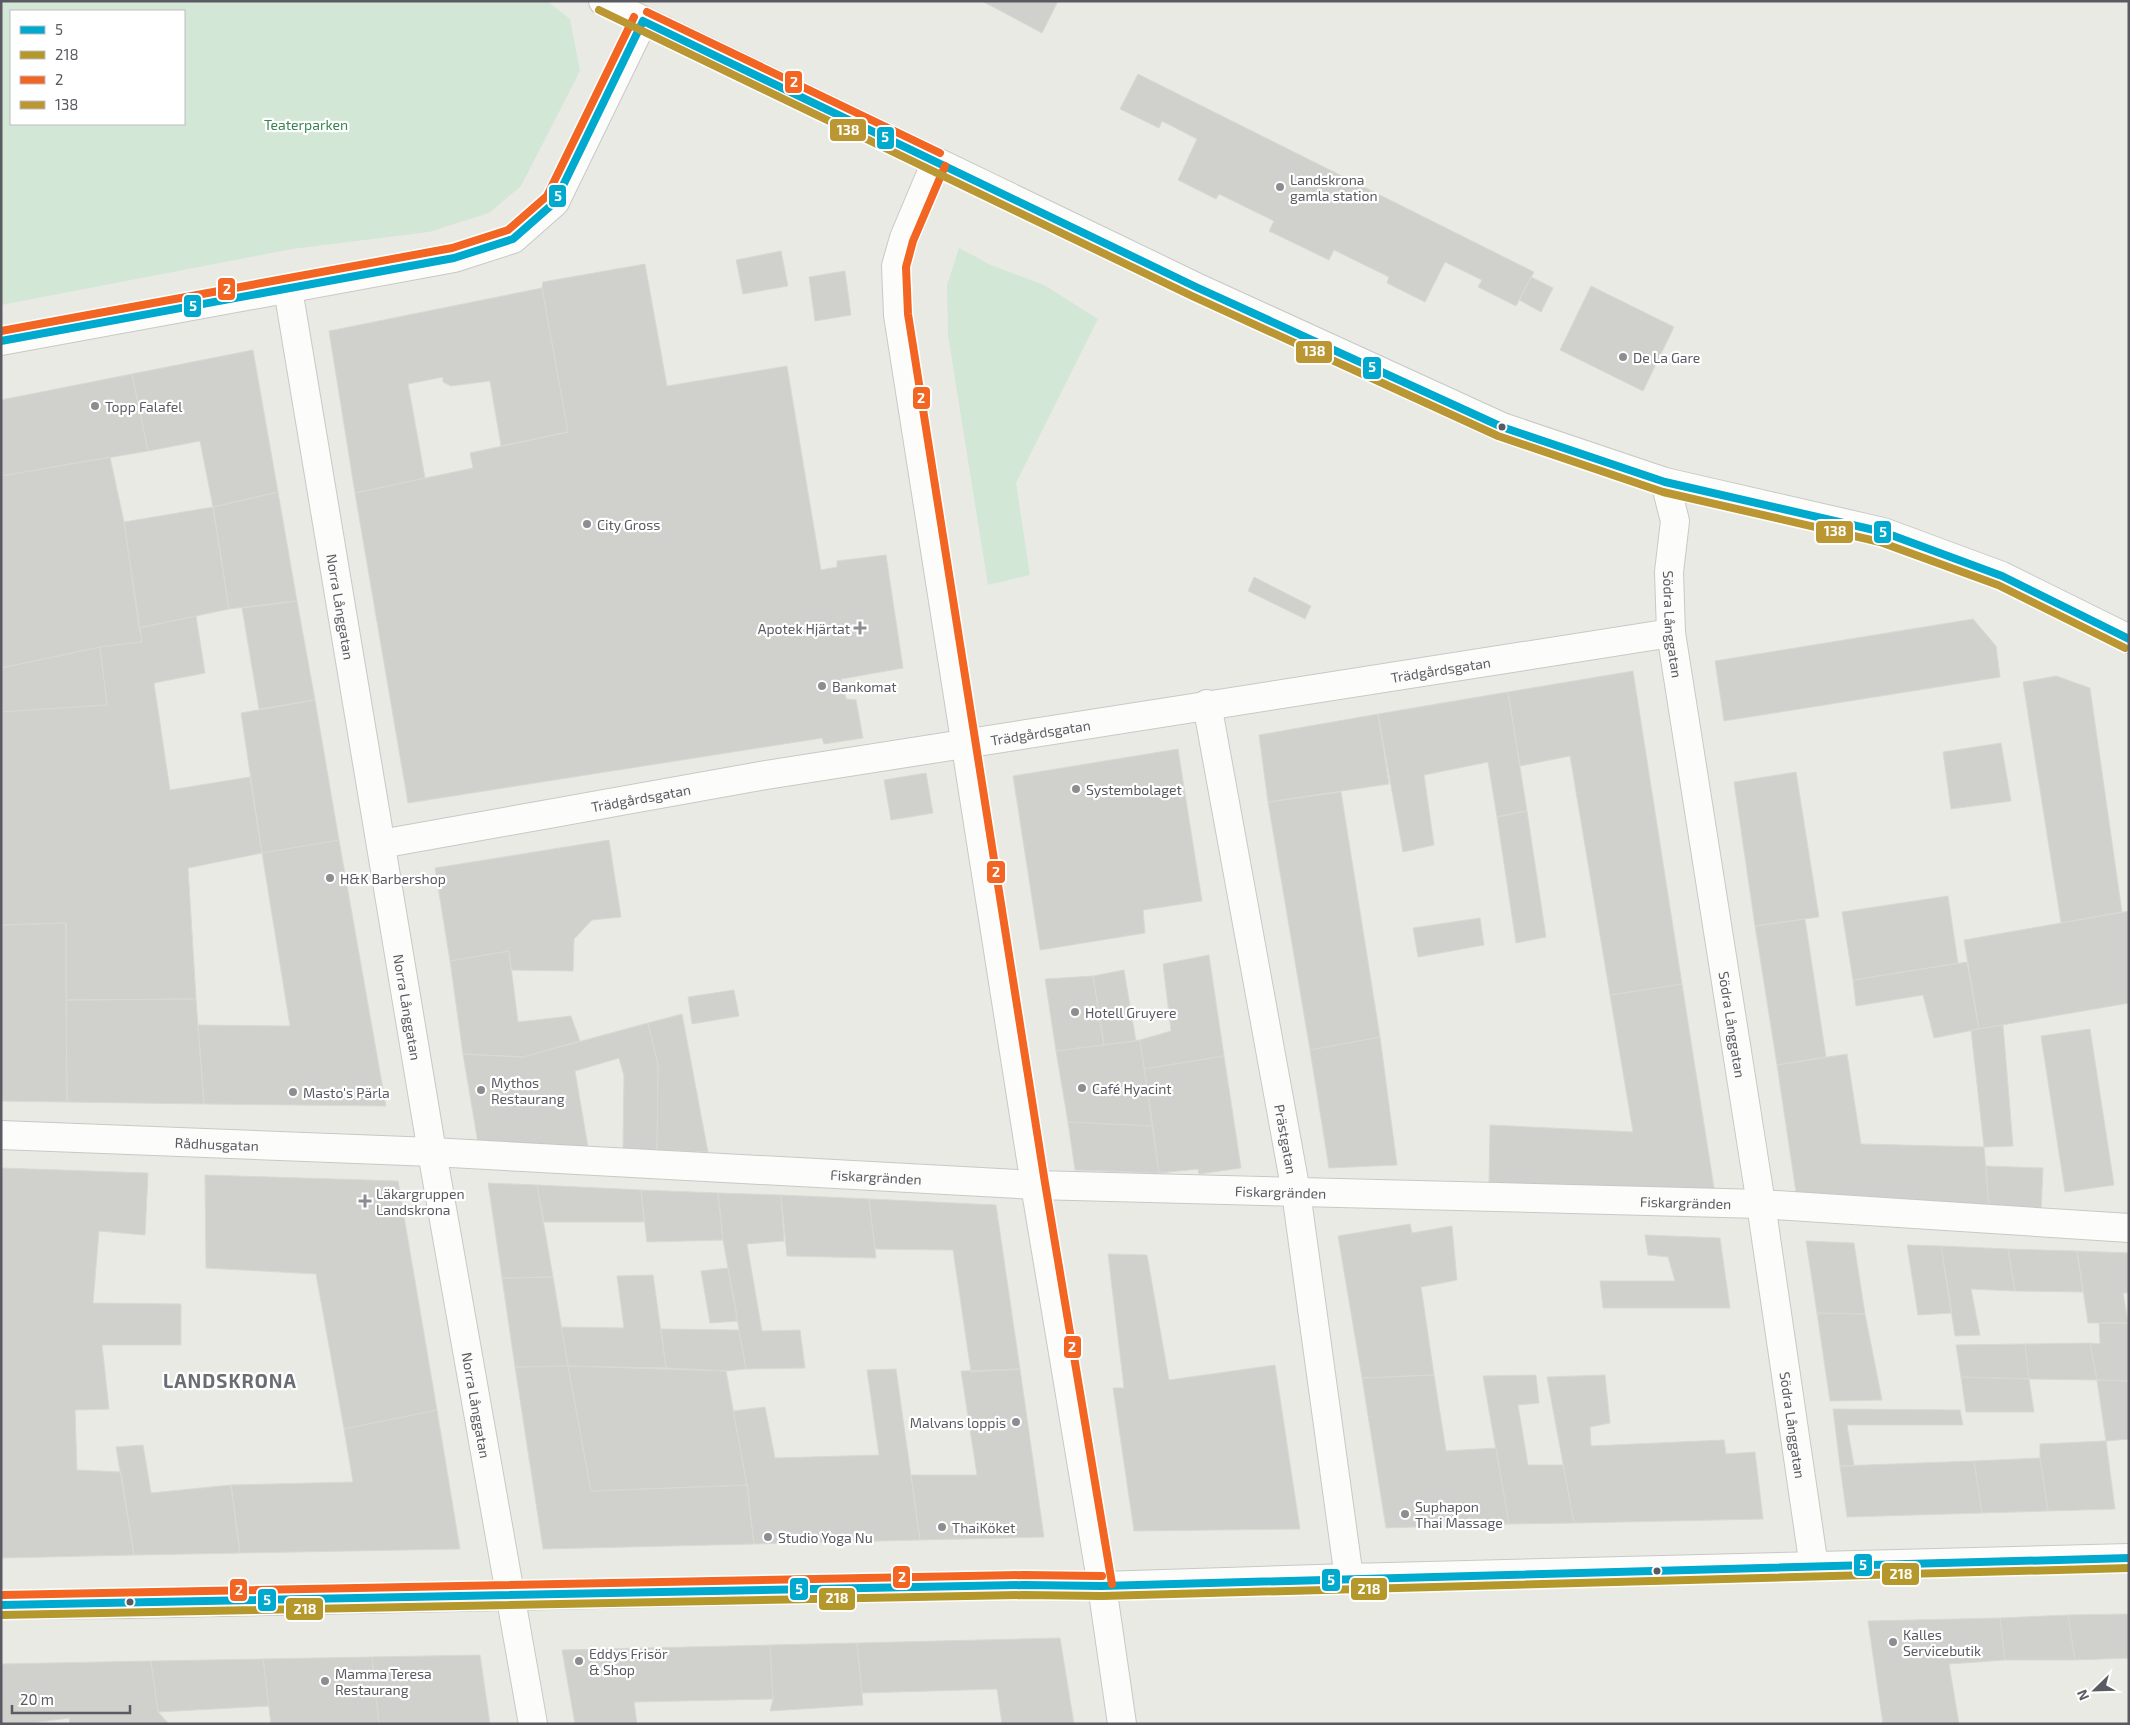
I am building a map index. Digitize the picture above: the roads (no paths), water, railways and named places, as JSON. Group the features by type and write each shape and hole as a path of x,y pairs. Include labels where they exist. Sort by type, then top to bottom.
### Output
{"street":[{"path":"603,1 1196,287 1502,427 1665,482 1883,532 2002,576 2129,639"},
{"path":"1,341 454,258 513,239 555,202 643,21"},
{"path":"936,162 904,238 896,266 898,315 1035,1185 1102,1586 1122,1724"},
{"name":"Norra Långgatan","path":"288,289 432,1152 533,1724"},
{"name":"Södra Långgatan","path":"1665,482 1675,521 1669,572 1671,633 1761,1204 1814,1567"},
{"name":"Trädgårdsgatan","path":"381,844 766,775 1207,704 1671,633"},
{"name":"Prästgatan","path":"1207,704 1296,1192 1349,1578"},
{"name":"Rådhusgatan","path":"1,1136 432,1152"},
{"name":"Fiskargränden","path":"432,1152 1035,1185 1761,1204 2129,1228"},
{"path":"1,1605 1013,1585 1102,1586 2129,1558"}],"place":[{"name":"Landskrona gamla station","path":"1280,187"},
{"name":"De La Gare","path":"1623,357"},
{"name":"Topp Falafel","path":"95,406"},
{"name":"City Gross","path":"587,524"},
{"name":"Apotek Hjärtat","path":"860,628"},
{"name":"Bankomat","path":"822,686"},
{"name":"Systembolaget","path":"1076,789"},
{"name":"H&K Barbershop","path":"330,878"},
{"name":"Hotell Gruyere","path":"1075,1012"},
{"name":"Café Hyacint","path":"1082,1088"},
{"name":"Mythos Restaurang","path":"481,1090"},
{"name":"Masto's Pärla","path":"293,1092"},
{"name":"Läkargruppen Landskrona","path":"365,1201"},
{"name":"Malvans loppis","path":"1016,1422"},
{"name":"Suphapon Thai Massage","path":"1405,1514"},
{"name":"ThaiKöket","path":"942,1527"},
{"name":"Studio Yoga Nu","path":"768,1537"},
{"name":"Kalles Servicebutik","path":"1893,1642"},
{"name":"Eddys Frisör & Shop","path":"579,1661"},
{"name":"Mamma Teresa Restaurang","path":"325,1681"}],"district":[{"name":"LANDSKRONA","path":"230,1380"}],"park label":[{"name":"Teaterparken","path":"306,124"}]}
